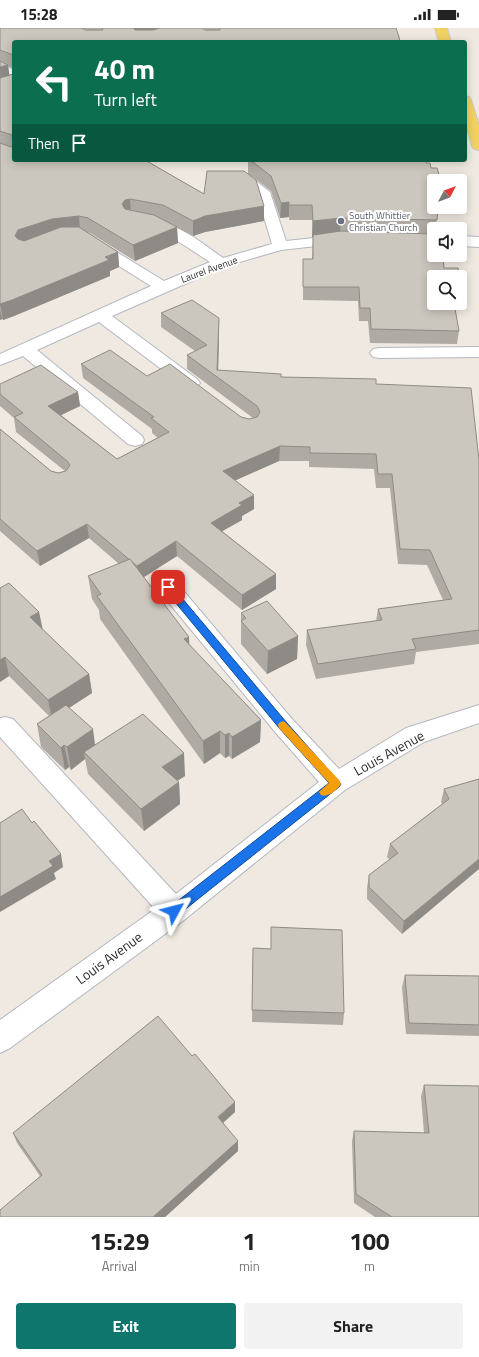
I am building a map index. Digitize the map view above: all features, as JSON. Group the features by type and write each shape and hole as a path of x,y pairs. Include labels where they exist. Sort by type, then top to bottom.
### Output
{"main road":[{"path":"441,28 444,40"},
{"path":"468,115 479,146"}],"street":[{"path":"0,68 12,74"},
{"path":"247,181 264,192 280,246"},
{"path":"138,221 160,225 177,234 221,263"},
{"path":"76,237 84,237 163,287"},
{"name":"Laurel Avenue","path":"0,360 163,287 221,263 280,246 340,239 356,239"},
{"path":"467,241 479,242"},
{"path":"100,315 206,394"},
{"path":"25,349 135,440"},
{"path":"379,353 479,352"},
{"path":"168,587 284,726 336,784"},
{"name":"Louis Avenue","path":"0,1038 174,911 336,784 414,736 475,714 479,714"},
{"path":"5,726 174,911"}],"building":[{"path":"0,28 81,28 86,30 103,30 102,28 134,28 135,30 153,30 160,28 202,28 205,30 220,30 220,28 396,28 400,40 12,40 12,55 0,50"},
{"path":"0,61 8,65 0,67"},
{"path":"12,74 12,135 0,131 0,78"},
{"path":"0,143 12,147 12,162 148,162 204,194 207,171 244,171 256,180 264,206 205,216 193,221 163,205 130,199 125,200 122,204 125,209 154,215 177,227 133,245 88,218 79,216 52,219 18,230 15,236 24,241 61,227 79,227 118,252 105,257 109,260 0,304"},
{"path":"253,162 426,162 430,163 431,168 437,168 439,174 427,174 427,214 437,214 437,220 341,218 313,221 312,205 289,205 289,202 281,203 271,176"},
{"path":"341,231 427,234 427,262 444,262 444,268 458,268 458,270 427,270 427,310 455,310 459,331 371,329 370,308 360,308 359,287 303,287 303,259 313,259 313,235"},
{"path":"192,300 219,318 217,370 281,374 281,377 376,379 376,384 471,388 479,460 479,630 412,639 416,649 318,664 307,630 382,620 378,609 452,599 430,550 400,549 392,474 378,474 376,454 310,453 310,447 280,446 223,471 254,495 239,503 242,505 211,523 276,574 242,595 176,541 137,566 87,524 37,551 0,519 0,429 51,471 58,473 66,471 70,465 14,417 23,413 0,394 0,384 41,365 78,392 48,406 117,459 169,432 151,418 154,417 81,364 110,350 147,376 170,364 241,417 249,419 257,417 260,412 257,406 187,355 207,345 161,313"},
{"path":"130,559 189,637 184,639 261,720 232,737 229,733 225,735 220,731 203,741 97,596 101,594 88,576"},
{"path":"9,583 39,612 30,617 89,674 48,700 5,657 0,660 0,588"},
{"path":"267,601 298,636 268,651 241,621 246,618 241,613"},
{"path":"66,705 93,729 67,747 64,745 61,748 37,724"},
{"path":"143,714 184,753 162,767 179,782 141,809 84,752"},
{"path":"479,779 479,859 404,921 369,887 369,875 398,853 390,844 449,799 444,789"},
{"path":"22,809 32,823 34,821 61,854 49,861 53,866 0,897 0,823"},
{"path":"271,927 342,930 344,1013 252,1010 253,948 271,949"},
{"path":"405,975 479,976 479,1025 409,1023"},
{"path":"158,1016 192,1056 195,1054 235,1102 218,1117 238,1141 153,1217 0,1217 0,1210 42,1175 13,1133"},
{"path":"424,1085 479,1086 479,1217 392,1217 356,1194 354,1131 429,1133"}],"slow traffic":[{"path":"283,725 336,784 325,792"}],"place":[{"name":"South Whittier Christian Church","path":"341,221"}],"route":[{"path":"168,587 284,726 336,784 174,911"}]}
